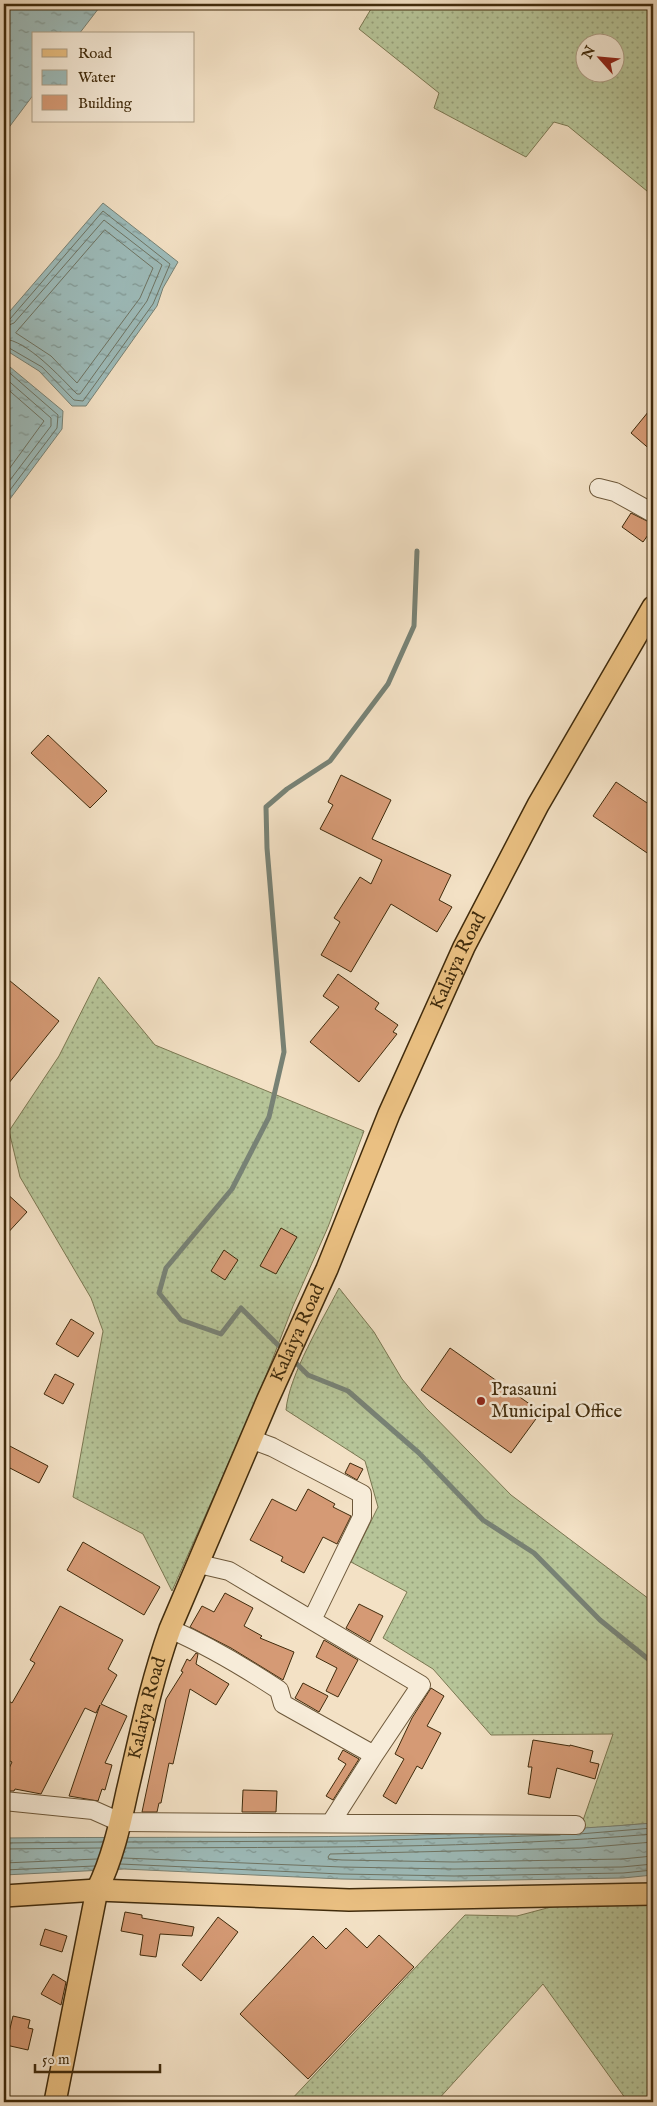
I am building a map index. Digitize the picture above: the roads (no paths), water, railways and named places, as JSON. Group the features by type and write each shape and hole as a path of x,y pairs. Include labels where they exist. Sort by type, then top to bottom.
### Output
{"main road":[{"name":"Kalaiya Road","path":"55,2102 101,1882 120,1822 157,1665 170,1629 268,1399 308,1314 389,1114 464,947 538,805 653,608"},
{"path":"4,1896 101,1882 349,1900 653,1894"}],"street":[{"path":"599,488 615,492 653,513"},
{"path":"252,1440 272,1447 362,1494 362,1517 312,1620"},
{"path":"199,1564 229,1571 421,1685 332,1822"},
{"path":"170,1629 203,1644 246,1669 279,1690 283,1704 374,1755"},
{"path":"4,1801 93,1810 120,1822 576,1825"}],"water":[{"path":"4,4 102,4 81,32 32,32 32,97 4,134"},
{"path":"103,203 178,262 163,288 157,306 86,406 72,406 39,371 4,349 4,318"},
{"path":"4,362 63,411 62,429 4,507"},
{"path":"653,1823 653,1875 623,1878 454,1881 341,1879 124,1869 4,1875 4,1838 410,1835 572,1829"}],"waterway":[{"path":"284,1351 241,1308 221,1334 181,1320 159,1293 166,1268 232,1189 269,1117 284,1052 267,848 266,807 287,789 330,761 388,684 414,626 417,551"},
{"path":"292,1359 308,1375 348,1391 419,1453 483,1520 534,1553 600,1620 653,1663"}],"place":[{"name":"Prasauni Municipal Office","path":"481,1401"}]}
